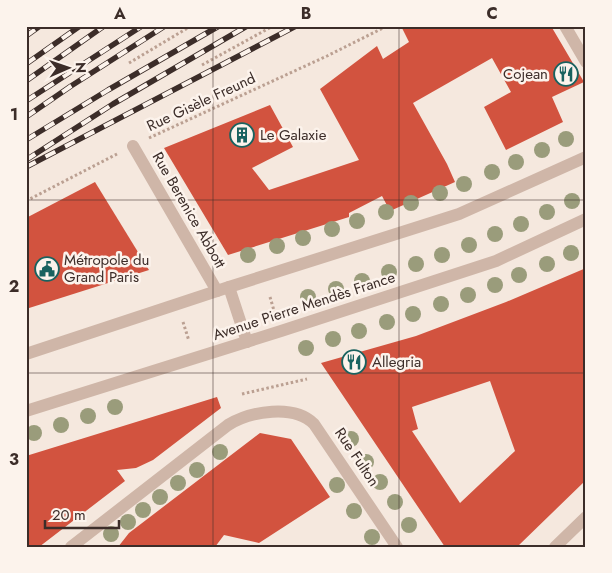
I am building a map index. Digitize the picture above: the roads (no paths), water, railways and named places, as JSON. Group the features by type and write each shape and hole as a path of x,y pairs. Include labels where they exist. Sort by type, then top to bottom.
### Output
{"street":[{"path":"565,26 586,62"},
{"name":"Rue Berenice Abbott","path":"132,146 223,289 247,342"},
{"path":"26,354 460,214 586,157"},
{"name":"Avenue Pierre Mendès France","path":"26,411 496,261 586,219"},
{"name":"Rue Fulton","path":"70,547 228,425 244,418 282,411 297,414 309,419 314,424 397,547"},
{"path":"555,547 586,517"}],"railway":[{"path":"26,36 40,26"},
{"path":"26,64 80,26"},
{"path":"26,81 104,26"},
{"path":"26,101 142,26"},
{"path":"26,117 165,26"},
{"path":"26,140 219,26"},
{"path":"26,160 113,104 247,26"},
{"path":"26,167 296,26"}],"place":[{"name":"Cojean","path":"566,74"},
{"name":"Le Galaxie","path":"242,135"},
{"name":"Métropole du Grand Paris","path":"47,269"},
{"name":"Allegria","path":"354,362"}]}
